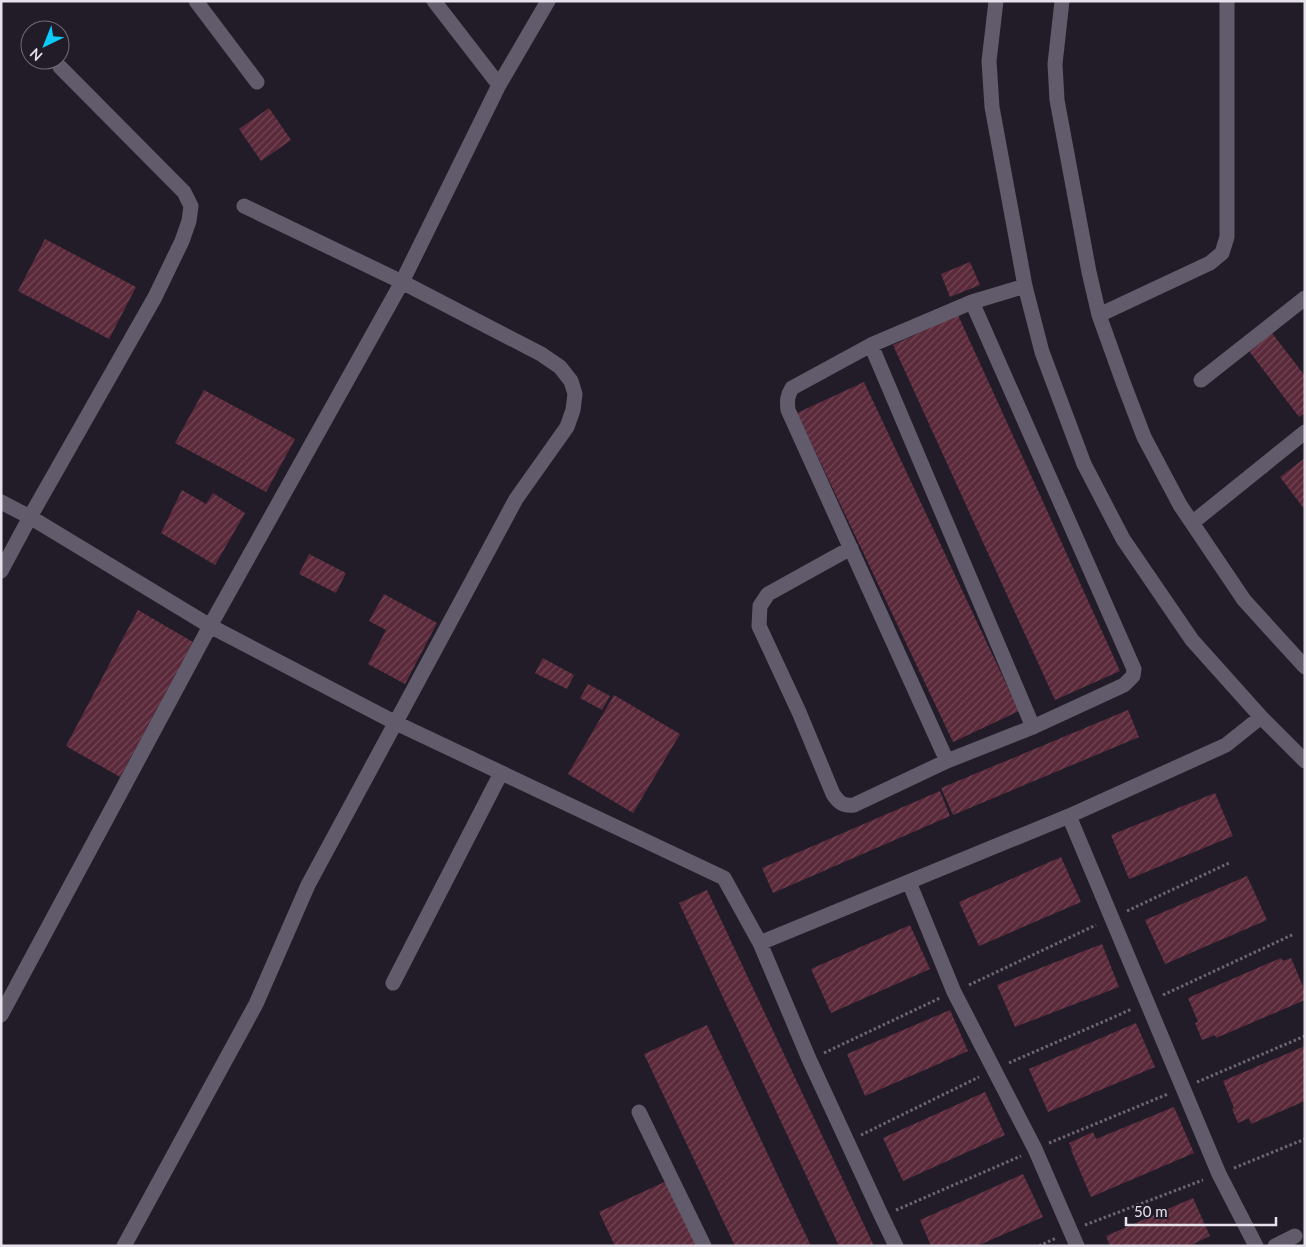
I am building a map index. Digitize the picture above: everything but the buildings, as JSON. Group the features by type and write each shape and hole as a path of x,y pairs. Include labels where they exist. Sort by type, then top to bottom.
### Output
{"street":[{"path":"196,1 257,82"},
{"path":"434,1 499,85"},
{"path":"1,1015 210,626 402,282 499,85 548,1"},
{"path":"996,1 989,62 992,107 1025,286 1042,352 1084,464 1123,539 1192,640 1228,682 1305,761"},
{"path":"1062,1 1055,64 1057,100 1098,315 1144,437 1180,505 1244,600 1303,664"},
{"path":"1098,315 1210,263 1222,252 1227,237 1227,1"},
{"path":"1,571 155,297 182,241 189,221 191,206 184,192 63,70"},
{"path":"124,1246 256,1004 308,885 516,499 567,426 574,410 575,394 571,381 560,366 541,354 402,282 244,206"},
{"path":"947,761 788,410 788,396 792,388 872,345 972,302 1025,286"},
{"path":"1201,380 1305,298"},
{"path":"851,548 768,594 760,606 759,626 799,712 833,794 838,801 847,805 854,805 947,761 1033,727 1124,685 1133,676 1134,669 972,302"},
{"path":"872,345 1033,727"},
{"path":"1192,523 1305,432"},
{"path":"1,502 30,517 210,626 396,723 724,878 760,943 809,1059 896,1246"},
{"path":"760,943 1069,816 1226,745 1261,717"},
{"path":"393,983 501,773"},
{"path":"1069,816 1219,1174 1256,1246"},
{"path":"909,882 954,992 1035,1150 1078,1246"},
{"path":"639,1112 704,1246"},
{"path":"1275,1246 1295,1236"}],"path":[{"path":"809,1059 1231,862"},
{"path":"847,1142 994,1070 1294,934"},
{"path":"882,1217 1305,1036"},
{"path":"1039,1246 1071,1231 1305,1139"}]}
